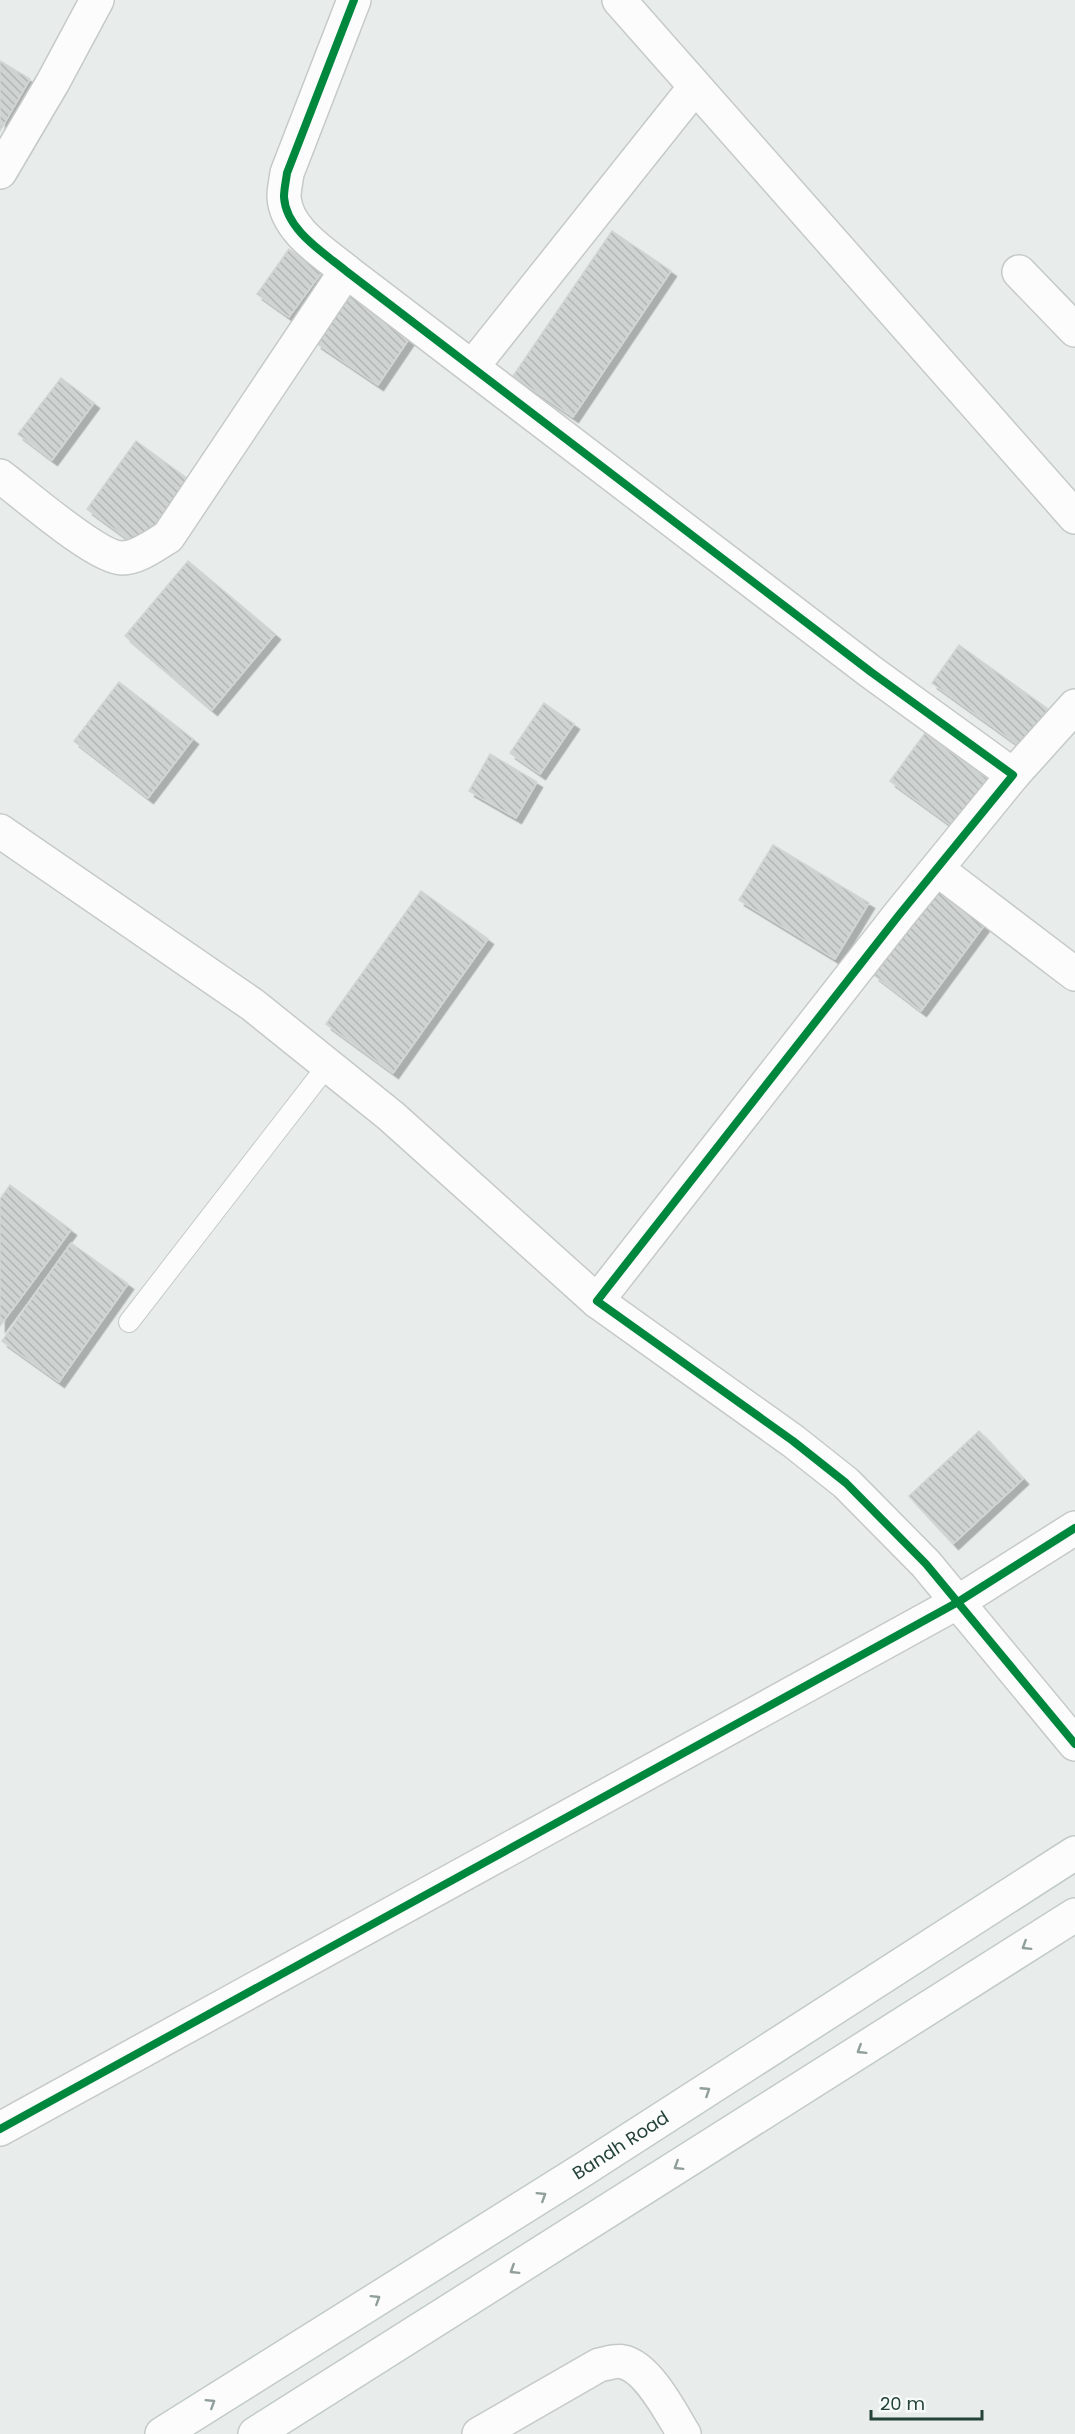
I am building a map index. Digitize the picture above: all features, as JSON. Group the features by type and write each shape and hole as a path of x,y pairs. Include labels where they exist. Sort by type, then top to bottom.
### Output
{"street":[{"path":"0,172 53,82 97,0"},
{"path":"354,0 287,173 284,198 291,218 302,234 346,271 871,672 1013,775"},
{"path":"619,0 1075,517"},
{"path":"472,367 695,87"},
{"path":"0,476 99,551 122,558 145,550 168,537 346,271"},
{"path":"1019,272 1075,330"},
{"path":"597,1301 937,869 1013,775 1075,706"},
{"path":"0,831 254,1005 391,1116 597,1301 793,1441 846,1483 926,1564 1075,1744"},
{"path":"937,869 1075,974"},
{"path":"0,2129 958,1602 1075,1528"},
{"name":"Bandh Road","path":"162,2434 571,2177 1075,1853"},
{"path":"255,2434 1075,1915"},
{"path":"479,2434 599,2365 621,2361 634,2366 653,2386 684,2434"}],"lane":[{"path":"129,1322 327,1066"}],"building":[{"path":"0,61 30,79 0,131"},
{"path":"612,231 671,271 573,417 513,376"},
{"path":"289,249 322,272 289,317 257,294"},
{"path":"351,292 413,333 378,385 316,343"},
{"path":"61,378 94,403 52,460 18,434"},
{"path":"136,441 188,479 139,547 87,509"},
{"path":"188,561 275,634 212,710 125,636"},
{"path":"959,645 1048,709 1021,747 932,683"},
{"path":"119,682 193,739 148,798 74,741"},
{"path":"544,703 574,724 540,774 510,753"},
{"path":"925,733 991,781 956,829 890,781"},
{"path":"490,754 537,782 516,818 469,791"},
{"path":"773,845 869,903 835,959 739,900"},
{"path":"942,884 989,919 921,1011 874,975"},
{"path":"421,891 488,939 393,1073 326,1024"},
{"path":"10,1185 71,1230 0,1326 0,1199"},
{"path":"71,1243 128,1284 59,1382 2,1341"},
{"path":"979,1431 1023,1479 953,1544 909,1496"}],"cycle path":[{"path":"354,0 287,173 284,197 286,209 298,230 346,271 871,672 1013,775 899,915 597,1301 793,1441 846,1483 926,1564 1075,1744"},
{"path":"0,2129 958,1602 1075,1528"}]}
